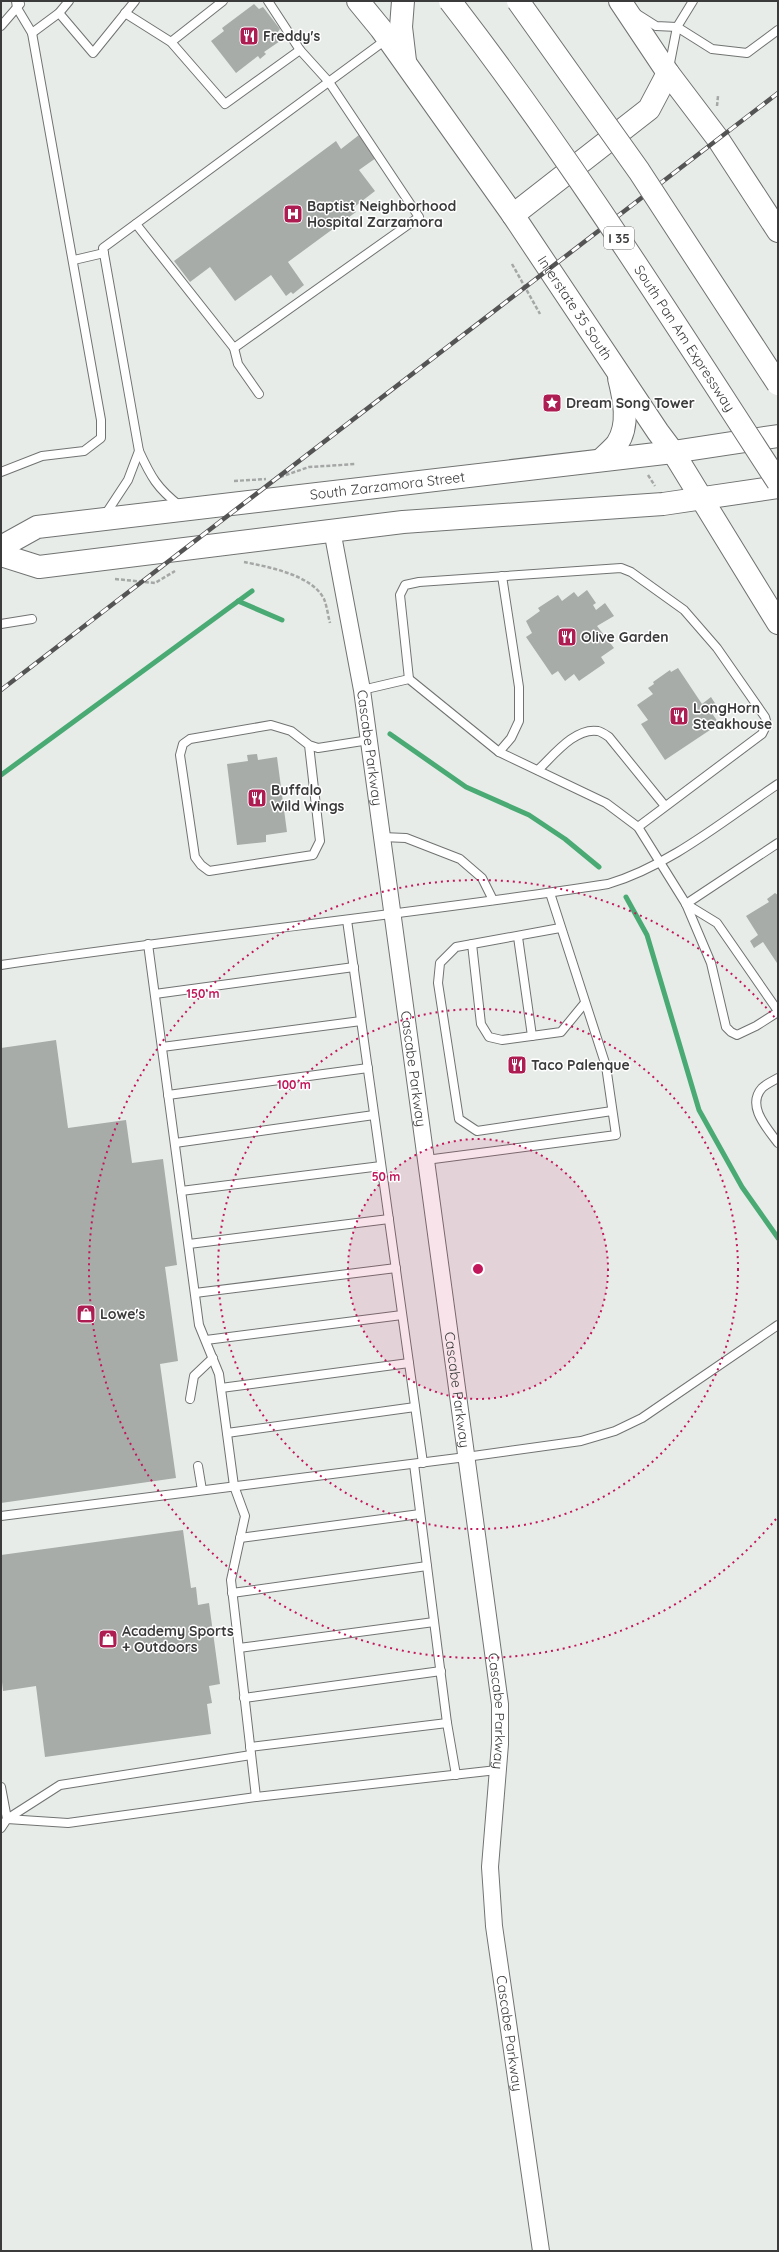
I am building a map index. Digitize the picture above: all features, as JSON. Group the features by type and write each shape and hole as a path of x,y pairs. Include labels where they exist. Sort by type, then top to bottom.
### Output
{"main road":[{"name":"Interstate 35 South","path":"358,1 388,39 513,215 616,367 658,432 673,452 778,624"},
{"path":"403,1 401,27 406,64"},
{"name":"South Pan Am Expressway","path":"450,1 495,60 563,155 778,482"},
{"path":"518,1 639,171 778,384"},
{"path":"621,2 668,73 718,140 778,231"},
{"path":"513,215 649,109 668,73"},
{"path":"601,460 618,443 624,424 624,399 616,367"},
{"name":"South Zarzamora Street","path":"1,547 37,527 673,452 778,436"},
{"path":"1,555 39,567 404,522 610,508 702,500 778,488"}],"street":[{"name":"Cascabe Parkway","path":"332,530 362,690 500,1704 498,1770 490,1867 494,1926 540,2251"}],"lane":[{"path":"32,33 59,13 69,1"},
{"path":"59,13 93,53 135,1"},
{"path":"171,42 222,1"},
{"path":"234,348 419,217 329,82 300,50 268,1"},
{"path":"668,73 677,27 693,1"},
{"path":"621,2 656,26 677,27 712,50 747,53 778,30"},
{"path":"1,26 18,3 32,33 74,260 101,420 101,438 84,452 42,456 1,472"},
{"path":"125,13 171,42 225,104 300,50"},
{"path":"184,510 160,490 139,451 103,248 388,39"},
{"path":"136,224 234,348 238,364 259,394"},
{"path":"74,260 104,253"},
{"path":"103,519 128,480 139,451"},
{"path":"638,827 762,734 767,724 765,717 718,648 684,610 631,572 621,568 419,582 405,585 400,595 409,679 499,752 606,803 638,827 662,862 686,904 711,963 726,1027 731,1032 737,1035 756,1026 778,1011 717,923 686,904"},
{"path":"499,752 511,738 519,721 519,687 502,576"},
{"path":"1,624 32,619"},
{"path":"362,690 409,679"},
{"path":"309,745 320,841 316,853 314,855 209,870 201,865 195,857 180,755 183,744 190,739 271,725 291,732 309,745 318,748 369,740"},
{"path":"538,770 573,738 588,732 598,731 609,737 665,806"},
{"path":"1,965 148,944 347,920 608,884 635,876 662,862 778,784"},
{"path":"382,837 406,838 460,859 482,878 493,900"},
{"path":"686,904 778,843"},
{"path":"426,1160 616,1135 606,1066 584,1004 550,893"},
{"path":"347,920 423,1463"},
{"path":"560,928 456,947 440,963 438,983 459,1119 477,1131 612,1111"},
{"path":"518,936 532,1036"},
{"path":"148,944 199,1325 219,1374 234,1486 245,1516 231,1580 256,1797"},
{"path":"472,944 481,1024 489,1037 502,1040 561,1032 584,1004"},
{"path":"154,994 354,967"},
{"path":"162,1047 361,1020"},
{"path":"168,1095 368,1068"},
{"path":"778,1078 762,1088 756,1100 758,1114 778,1143"},
{"path":"175,1143 374,1115"},
{"path":"181,1191 381,1166"},
{"path":"188,1244 389,1219"},
{"path":"195,1294 396,1268"},
{"path":"206,1340 402,1315"},
{"path":"1,1516 423,1463 581,1441 615,1431 642,1418 778,1325"},
{"path":"190,1399 194,1376 213,1358"},
{"path":"221,1388 409,1363"},
{"path":"227,1433 415,1407"},
{"path":"414,1464 447,1723 456,1774"},
{"path":"198,1466 202,1490"},
{"path":"240,1538 420,1514"},
{"path":"232,1594 427,1566"},
{"path":"239,1648 434,1622"},
{"path":"244,1698 440,1671"},
{"path":"1,1828 7,1819 60,1785 250,1751 447,1723"},
{"path":"7,1819 68,1824 256,1797 498,1770"},
{"path":"1,1787 7,1819"}],"path":[{"path":"512,264 540,314"},
{"path":"278,478 309,467 356,464"},
{"path":"647,474 658,489"},
{"path":"234,481 271,478"},
{"path":"240,561 266,566 306,580 324,598 330,623"},
{"path":"108,579 155,582 176,570"}],"building":[{"name":"Freddy's","path":"254,4 259,9 263,7 280,29 277,33 283,39 264,52 266,54 260,59 258,56 236,73 211,41 224,31 222,28"},
{"path":"359,135 376,158 359,170 375,191 353,208 356,212 288,262 304,285 293,294 291,292 286,296 271,275 235,301 210,267 190,282 174,261 336,141 341,149"},
{"name":"Olive Garden","path":"587,590 596,603 593,605 596,610 605,603 614,616 597,626 614,648 601,657 605,663 579,681 574,674 565,681 558,671 552,675 526,637 532,633 526,621 540,611 538,608 558,595 562,601 574,592 578,597"},
{"name":"LongHorn Steakhouse","path":"678,668 702,704 711,697 718,708 711,712 718,722 715,724 716,726 665,760 641,724 648,720 637,705 653,694 648,688 654,684 653,682 670,670 671,672"},
{"name":"Buffalo Wild Wings","path":"257,754 258,760 277,757 287,832 266,835 266,842 237,845 227,764 248,761 247,755"},
{"path":"775,893 778,895 777,963 763,942 754,948 750,941 758,935 746,916 769,902 767,899"},
{"name":"Lowe's","path":"56,1040 68,1128 126,1120 132,1163 163,1159 177,1265 165,1267 178,1361 160,1364 176,1478 1,1503 1,1048"},
{"name":"Academy Sports + Outdoors","path":"183,1530 191,1588 196,1587 198,1605 209,1603 220,1684 209,1686 212,1703 207,1704 211,1734 45,1757 36,1686 3,1691 1,1673 1,1555"}],"waterway":[{"path":"1,775 252,591"},
{"path":"238,601 282,620"},
{"path":"390,734 466,787 529,815 565,839 599,867"},
{"path":"626,897 647,935 699,1110 742,1187 778,1238"}],"railway":[{"path":"1,690 778,93"}],"place":[{"name":"Freddy's","path":"249,36"},
{"name":"Baptist Neighborhood Hospital Zarzamora","path":"293,214"},
{"name":"Dream Song Tower","path":"552,403"},
{"name":"Olive Garden","path":"567,637"},
{"name":"LongHorn Steakhouse","path":"679,716"},
{"name":"Buffalo Wild Wings","path":"257,798"},
{"name":"Taco Palenque","path":"517,1065"},
{"name":"Lowe's","path":"86,1314"},
{"name":"Academy Sports + Outdoors","path":"108,1639"}]}
